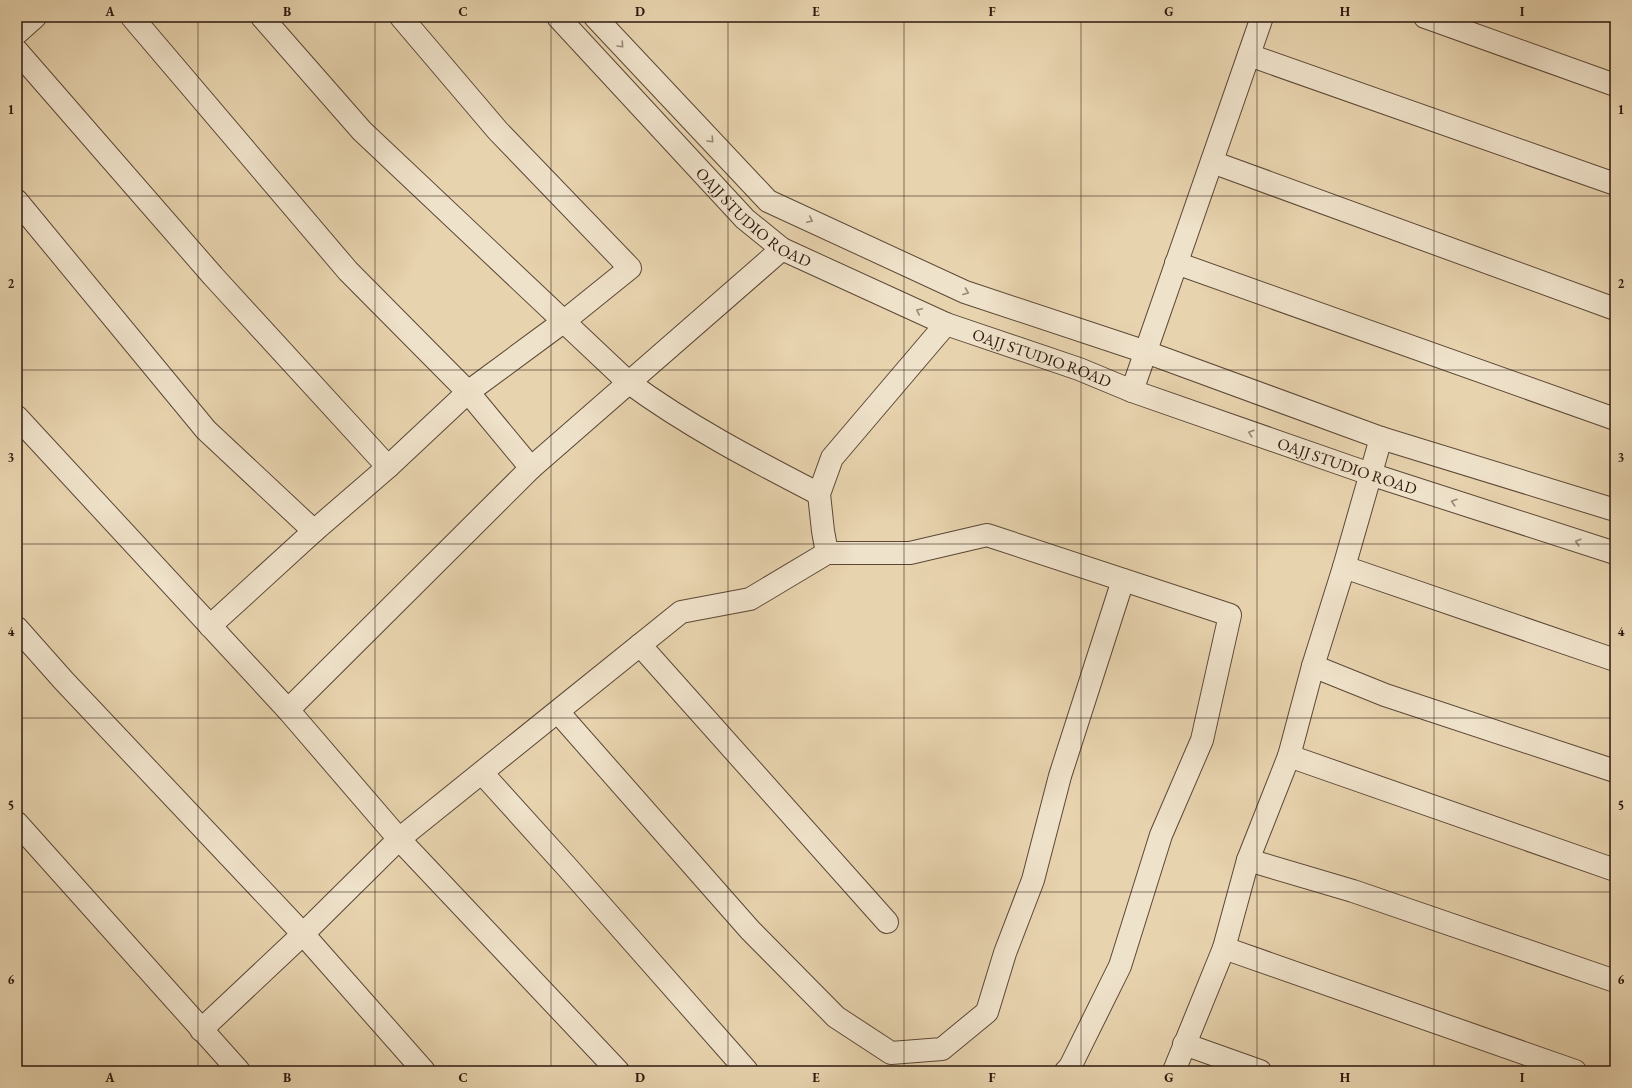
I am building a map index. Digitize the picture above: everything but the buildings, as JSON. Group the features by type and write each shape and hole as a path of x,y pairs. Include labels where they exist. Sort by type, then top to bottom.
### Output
{"street":[{"path":"17,33 35,17"},
{"path":"132,17 348,271 468,392 531,468"},
{"path":"262,17 362,131 628,382 663,408 725,444 818,494"},
{"path":"210,626 314,531 388,467 468,392 563,322 630,268 498,131 401,17"},
{"name":"OAJJ STUDIO ROAD","path":"558,17 745,219 782,249 946,324 1079,369 1132,391 1370,474 1615,553"},
{"name":"OAJJ STUDIO ROAD","path":"595,17 768,201 965,292 1146,352 1381,438 1615,510"},
{"path":"1132,391 1262,17"},
{"path":"1425,17 1615,85"},
{"path":"17,50 212,276 388,467"},
{"path":"1249,55 1615,184"},
{"path":"1212,162 1615,308"},
{"path":"17,201 206,430 314,531"},
{"path":"288,710 531,468 782,249"},
{"path":"1176,263 1615,419"},
{"path":"828,553 823,531 818,494 832,458 946,324"},
{"path":"17,417 288,710 399,840 618,1071"},
{"path":"1174,1071 1224,948 1248,860 1289,756 1313,666 1344,567 1381,438"},
{"path":"202,1030 399,840 681,612 750,598 828,553 910,553 987,535 1230,615 1202,740 1161,835 1120,966 1070,1067 1066,1071"},
{"path":"1344,567 1615,660"},
{"path":"558,712 750,930 836,1017 891,1053 942,1048 987,1012 1006,953 1033,880 1060,776 1123,580"},
{"path":"17,628 64,681 303,934 424,1071"},
{"path":"640,645 887,922"},
{"path":"1313,666 1385,695 1615,771"},
{"path":"1289,756 1615,870"},
{"path":"482,773 747,1071"},
{"path":"17,823 239,1071"},
{"path":"1248,860 1353,892 1615,981"},
{"path":"1224,948 1575,1071"},
{"path":"1184,1044 1260,1071"}]}
